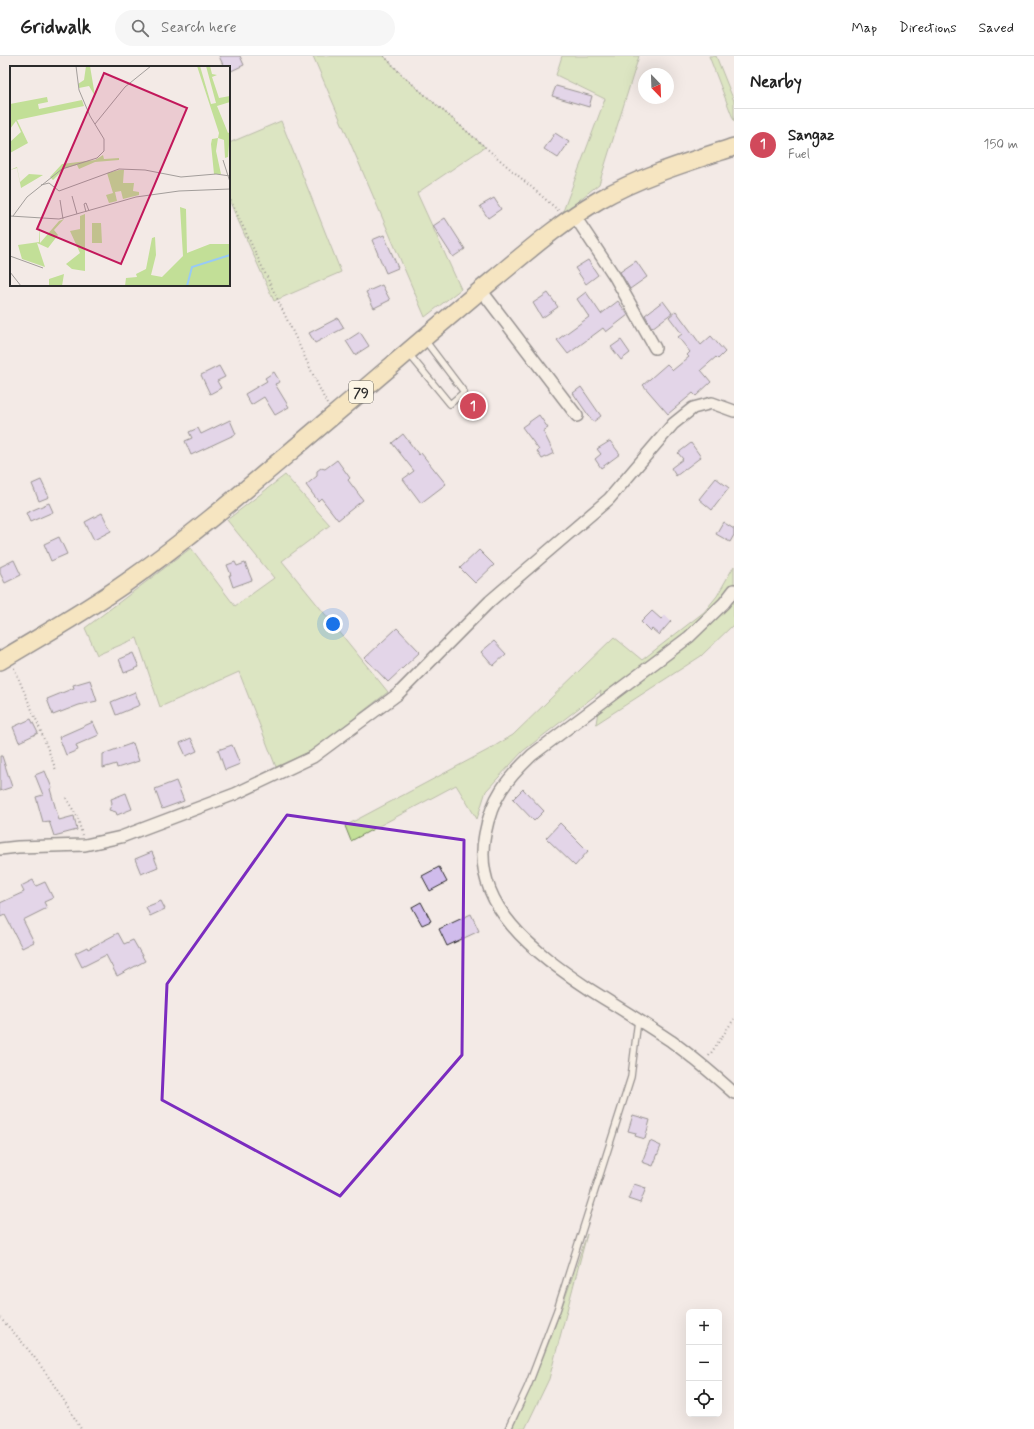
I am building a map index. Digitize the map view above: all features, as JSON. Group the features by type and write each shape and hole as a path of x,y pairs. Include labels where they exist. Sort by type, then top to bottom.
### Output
{"main road":[{"name":"79","path":"4,659 99,602 196,530 481,290 572,217 601,199 636,181 671,167 734,147"}],"street":[{"path":"572,217 615,277 655,348"},
{"path":"481,290 576,416"},
{"path":"0,849 85,845 121,837 235,794 314,757 398,694 490,601 608,500 673,424 693,408 712,403 734,411"},
{"path":"734,590 724,604 689,637 532,755 515,772 502,788 493,804 482,846 483,864 493,897 522,938 564,972 670,1041 702,1065 734,1093"}],"lane":[{"path":"407,352 450,404 464,392 424,338"},
{"path":"508,1429 528,1386 557,1310 631,1077 638,1020"}],"path":[{"path":"384,56 403,76 572,217"},
{"path":"230,199 333,415"},
{"path":"4,659 38,724 56,770"},
{"path":"66,798 78,818 85,845"},
{"path":"702,1065 734,1019"},
{"path":"0,1318 40,1363 81,1429"}],"highlighted area":[{"path":"287,815 464,840 462,1055 340,1196 162,1100 167,984"}],"green space":[{"path":"313,56 384,56 403,76 485,147 417,193 461,289 425,317"},
{"path":"562,56 639,56 599,184 562,214 605,99 556,75"},
{"path":"709,56 716,56 734,101 734,121"},
{"path":"281,121 341,272 274,301 230,202 230,143"},
{"path":"285,475 330,525 282,561 388,692 313,750 276,767 239,672 160,707 137,638 97,655 85,628 191,548 235,606 274,578 227,520"},
{"path":"734,566 734,624 701,656 596,724 601,691 523,751 486,791 477,819 456,785 351,841 345,826 488,750 513,735 614,637 642,660 704,612 717,596"},
{"path":"587,1234 549,1379 525,1429 512,1429 552,1333"}],"building":[{"path":"219,56 240,56 244,65 230,72 230,66 224,66"},
{"path":"556,86 592,96 589,107 552,96"},
{"path":"555,133 569,142 558,158 544,149"},
{"path":"494,198 501,209 488,218 480,206"},
{"path":"445,218 465,249 453,257 433,226"},
{"path":"384,235 398,268 386,273 372,240"},
{"path":"588,260 598,275 586,284 575,268"},
{"path":"636,261 647,277 630,289 620,272"},
{"path":"382,285 390,300 374,308 366,292"},
{"path":"586,292 601,314 618,301 628,315 606,332 603,328 568,354 557,340 589,317 577,299"},
{"path":"548,293 558,307 542,318 533,303"},
{"path":"663,301 672,313 652,328 645,315"},
{"path":"676,311 701,345 711,336 725,352 718,359 716,357 701,370 711,382 696,396 693,393 668,414 643,385 667,364 673,370 689,357 687,355 690,352 678,337 682,334 669,317"},
{"path":"338,318 344,328 315,343 309,333"},
{"path":"360,332 369,346 355,355 346,341"},
{"path":"621,340 630,353 621,360 611,347"},
{"path":"219,366 225,377 217,381 221,388 210,394 201,375"},
{"path":"274,372 280,382 275,384 289,407 275,415 264,397 251,405 245,394 267,381 265,378"},
{"path":"581,387 601,416 593,422 573,393"},
{"path":"471,395 483,410 475,417 463,401"},
{"path":"539,415 548,428 543,431 554,453 542,459 537,451 539,450 522,427"},
{"path":"230,420 236,434 191,455 185,441 192,438 189,432 198,428 201,434"},
{"path":"403,434 419,455 421,453 446,484 421,503 403,479 414,471 392,443"},
{"path":"610,441 620,454 601,468 595,459 601,454 597,449"},
{"path":"691,443 701,457 676,476 671,468 683,459 678,453"},
{"path":"337,460 350,478 348,480 363,500 338,520 321,498 318,501 306,485 317,476 317,471 321,468 325,469"},
{"path":"716,478 729,488 712,510 699,499"},
{"path":"41,480 49,497 39,501 32,484"},
{"path":"49,503 53,512 30,522 26,513"},
{"path":"102,513 111,531 94,540 85,522"},
{"path":"723,522 734,529 734,535 730,542 716,534"},
{"path":"59,537 67,554 51,561 44,544"},
{"path":"479,550 494,565 475,583 460,568"},
{"path":"14,560 21,575 5,583 0,573 0,567"},
{"path":"235,562 237,566 245,563 252,580 233,587 229,575 231,575 227,565"},
{"path":"652,611 661,619 665,615 671,621 659,635 652,629 650,631 641,622"},
{"path":"397,628 420,652 388,682 365,658"},
{"path":"494,641 506,654 493,666 481,652"},
{"path":"133,653 139,667 124,673 119,659"},
{"path":"90,680 97,701 79,705 53,715 47,699 74,688 73,685"},
{"path":"135,692 140,705 116,715 111,702"},
{"path":"31,719 38,733 19,742 13,727"},
{"path":"93,722 99,735 76,745 78,750 66,755 59,737"},
{"path":"191,738 197,751 186,756 180,743"},
{"path":"133,743 139,761 117,768 116,764 103,768 103,754"},
{"path":"232,745 240,764 225,770 218,750"},
{"path":"0,756 2,756 12,787 0,791"},
{"path":"45,771 52,788 50,789 59,820 74,816 77,830 54,836 49,821 43,822 36,797 43,795 35,775"},
{"path":"176,781 184,801 162,809 155,789"},
{"path":"523,789 544,811 534,821 513,799"},
{"path":"126,793 132,809 117,815 116,812 109,810 112,803 111,799"},
{"path":"560,823 588,851 575,866 546,838"},
{"path":"152,852 158,867 141,874 135,859"},
{"path":"439,867 447,882 430,891 422,876"},
{"path":"33,880 36,886 45,882 53,898 44,902 47,908 23,920 34,942 22,948 5,915 0,917 0,903 24,892 21,886"},
{"path":"161,901 165,909 150,916 146,907"},
{"path":"421,902 431,921 422,925 412,907"},
{"path":"471,914 479,931 447,946 439,929"},
{"path":"118,933 124,944 133,940 145,961 117,976 106,955 82,967 75,953 87,947 88,949"},
{"path":"633,1115 650,1120 645,1139 635,1136 636,1133 628,1131"},
{"path":"650,1141 661,1146 653,1166 642,1162"},
{"path":"634,1184 646,1188 640,1203 628,1199"}],"place":[{"name":"Sangaz","path":"473,406"}]}
